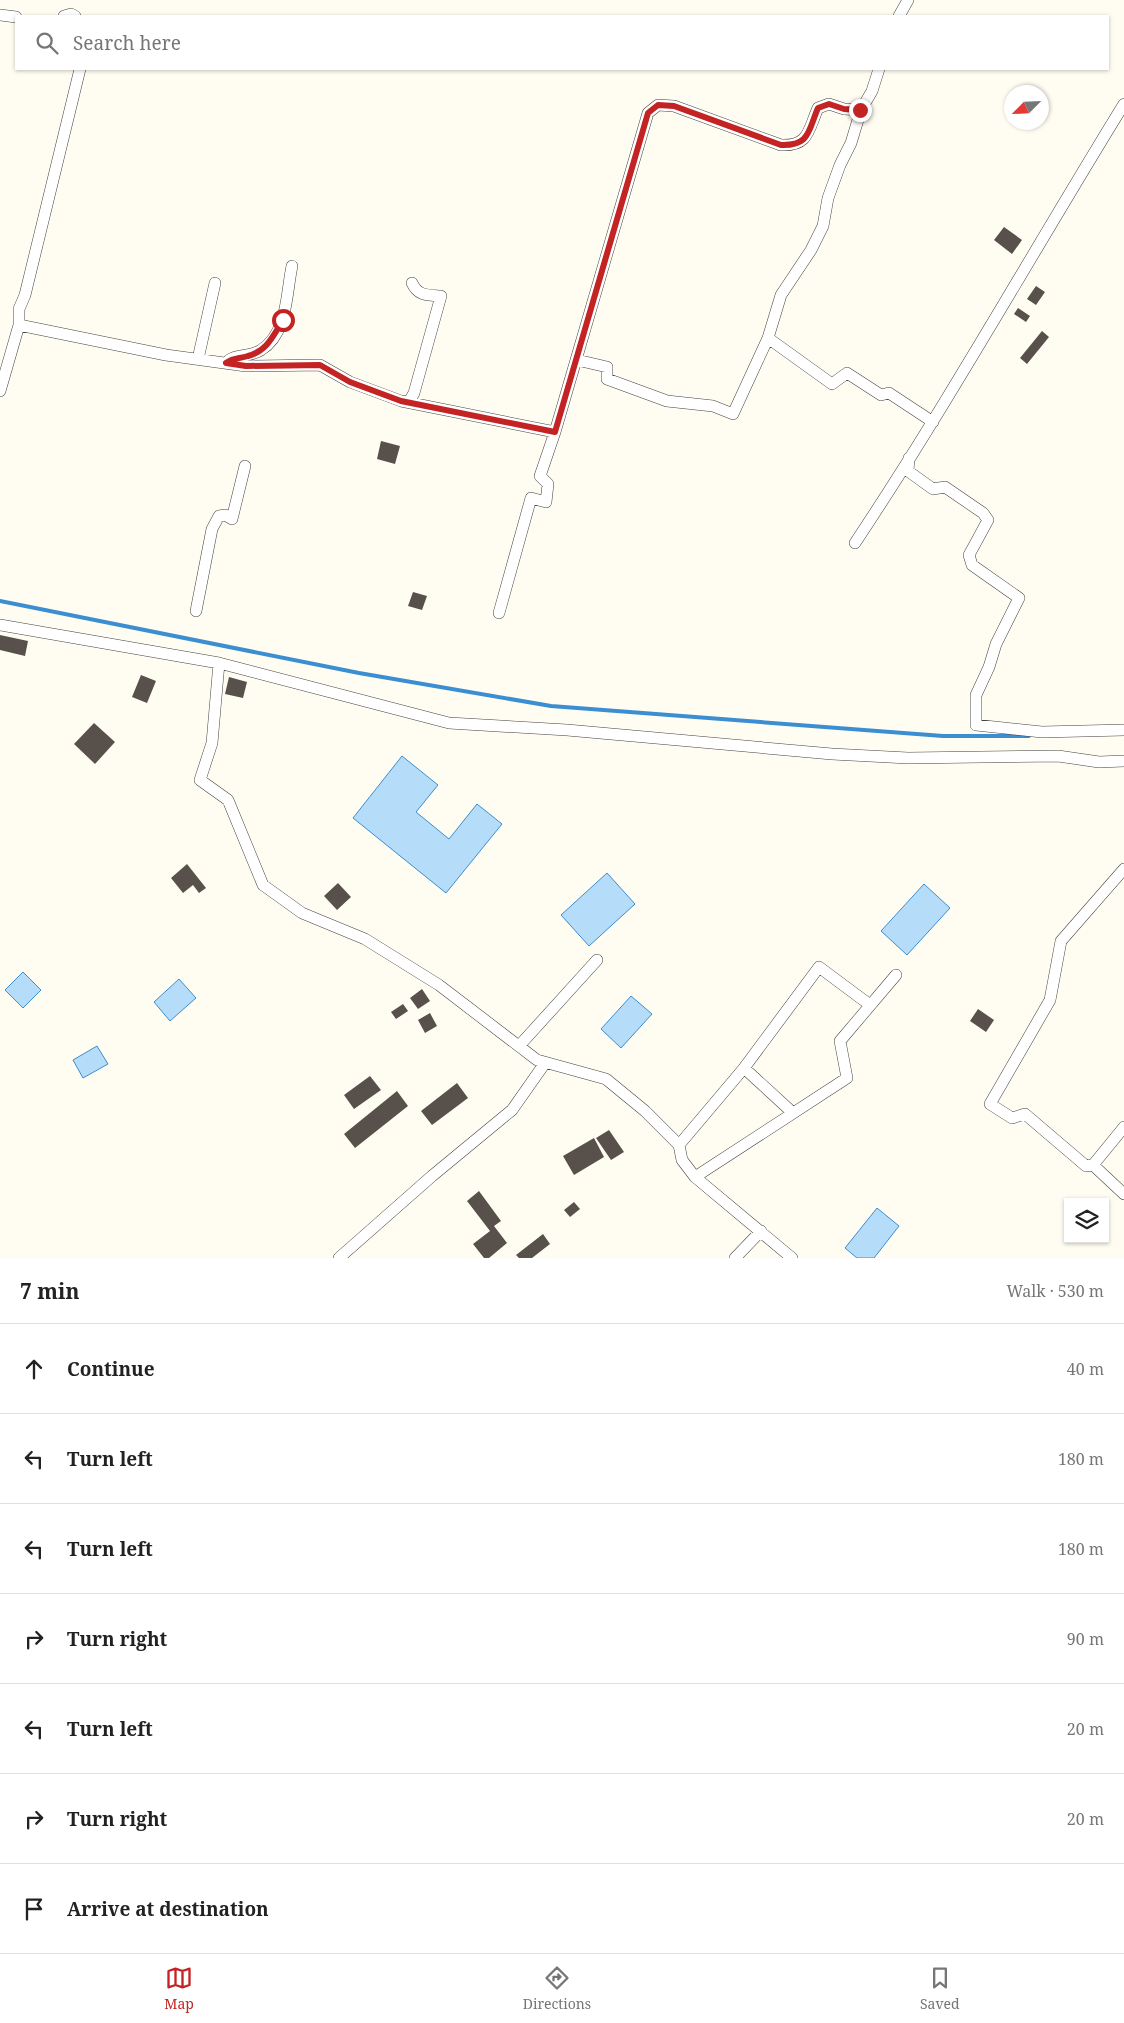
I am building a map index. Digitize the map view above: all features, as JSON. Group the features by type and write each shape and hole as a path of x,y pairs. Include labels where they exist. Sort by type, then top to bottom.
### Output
{"street":[{"path":"900,15 908,0"},
{"path":"0,15 15,17"},
{"path":"0,391 19,325 19,309 32,266 80,70"},
{"path":"577,360 607,367 607,378 666,401 713,406 733,414 768,338 781,295 811,250 823,226 828,198 840,165 851,143 860,110 872,91 879,70"},
{"path":"499,613 532,498 546,502 548,484 540,476 577,360 597,281 648,113 658,105 674,106 781,145 796,146 804,140 818,108 829,104 844,109 860,110"},
{"path":"855,543 892,490 909,457 933,422 1124,104"},
{"path":"226,363 233,357 249,356 272,341 283,320 292,266"},
{"path":"409,402 414,393 441,296 422,295 415,290 412,282"},
{"path":"198,359 215,283"},
{"path":"19,325 166,355 246,366 320,365 350,382 409,402 555,432"},
{"path":"768,338 832,384 847,373 881,395 889,392 933,422"},
{"path":"909,457 908,471 933,489 946,487 984,513 988,520 969,555 972,565 1019,598 996,644 989,667 976,695 976,725 1042,732 1124,730"},
{"path":"196,611 212,530 219,516 225,515 232,520 245,466"},
{"path":"0,625 219,663 449,723 567,730 832,754 908,758 1058,756 1099,762 1124,762"},
{"path":"219,663 212,743 200,780 228,800 263,885 302,913 365,940 439,985 537,1060 606,1079 645,1111 679,1145 682,1160 695,1177 792,1258"},
{"path":"1124,869 1061,941 1050,1000 990,1104 1012,1118 1025,1114 1086,1166 1093,1165 1124,1127"},
{"path":"519,1046 597,960"},
{"path":"679,1145 744,1068 819,967 870,1005"},
{"path":"695,1177 847,1078 840,1041 896,975"},
{"path":"339,1258 432,1176 512,1110 545,1063"},
{"path":"744,1068 793,1113"},
{"path":"1093,1165 1124,1194"},
{"path":"735,1258 760,1231"}],"water":[{"path":"402,756 438,785 416,812 449,839 477,804 502,824 446,893 353,818"},
{"path":"607,873 635,904 589,946 561,915"},
{"path":"924,884 950,908 907,955 881,931"},
{"path":"23,972 41,990 23,1008 5,990"},
{"path":"179,979 196,998 170,1021 154,1002"},
{"path":"631,996 652,1014 621,1048 601,1029"},
{"path":"97,1046 108,1064 83,1078 73,1060"},
{"path":"877,1208 899,1226 874,1258 857,1258 845,1248"}],"building":[{"path":"1004,227 1022,240 1012,254 994,240"},
{"path":"1036,286 1045,292 1036,305 1027,299"},
{"path":"1018,308 1030,316 1026,322 1014,314"},
{"path":"1042,331 1049,337 1027,364 1020,358"},
{"path":"381,441 400,446 395,464 377,459"},
{"path":"413,592 427,596 422,610 408,606"},
{"path":"0,635 28,641 25,656 0,650"},
{"path":"141,675 156,681 147,703 132,697"},
{"path":"229,677 247,682 243,698 225,694"},
{"path":"94,723 115,742 95,764 74,744"},
{"path":"187,864 206,888 199,893 193,885 183,893 171,878"},
{"path":"338,883 351,897 337,910 324,896"},
{"path":"422,989 430,1001 418,1009 410,998"},
{"path":"403,1004 408,1011 396,1019 391,1012"},
{"path":"978,1009 994,1020 986,1032 970,1021"},
{"path":"430,1013 437,1026 425,1033 418,1020"},
{"path":"370,1076 381,1090 354,1109 344,1095"},
{"path":"457,1083 468,1098 432,1125 421,1111"},
{"path":"397,1091 408,1106 355,1148 344,1134"},
{"path":"609,1130 624,1152 611,1160 596,1138"},
{"path":"594,1138 604,1157 574,1175 563,1156"},
{"path":"479,1191 501,1221 494,1226 507,1243 489,1258 484,1258 473,1244 490,1231 467,1201"},
{"path":"574,1202 580,1209 570,1217 564,1210"},
{"path":"543,1234 550,1244 532,1258 519,1258 516,1255"}],"waterway":[{"path":"0,601 359,673 551,706 943,736 1029,736"}],"route":[{"path":"283,320 272,341 261,350 249,356 233,357 226,363 246,366 320,365 350,382 401,401 555,432 577,360 597,281 648,113 658,105 674,106 781,145 796,146 804,140 818,108 829,104 844,109 860,110"}]}
